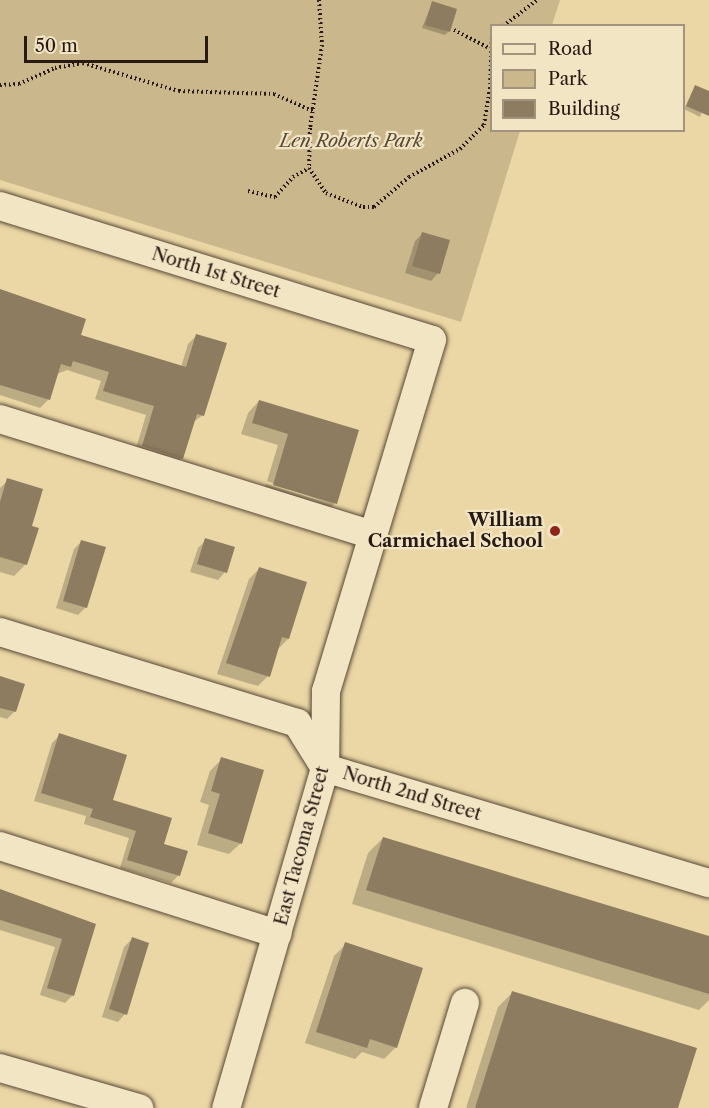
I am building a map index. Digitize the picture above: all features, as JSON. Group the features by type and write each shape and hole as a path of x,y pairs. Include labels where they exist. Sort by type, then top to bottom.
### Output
{"street":[{"name":"North 1st Street","path":"0,206 432,340"},
{"name":"East Tacoma Street","path":"226,1108 326,768 326,691 432,340"},
{"path":"0,419 373,535"},
{"name":"North 2nd Street","path":"0,632 297,723 326,768 709,883"},
{"path":"0,846 277,934"},
{"path":"433,1108 465,1003"},
{"path":"0,1068 139,1108"}],"path":[{"path":"319,0 322,45 313,111 309,168 326,193 352,205 374,207 409,177 460,149 484,125 490,89 490,43"},
{"path":"506,24 537,0"},
{"path":"454,30 489,48"},
{"path":"0,85 19,84 55,68 84,63 179,91 274,94 313,111"},
{"path":"248,191 275,197 292,177 309,168"}],"green space":[{"name":"Len Roberts Park","path":"0,0 560,0 552,24 490,24 490,132 520,132 461,322 0,180"}],"building":[{"path":"432,1 457,9 450,32 425,25"},
{"path":"695,85 709,91 709,116 686,106"},
{"path":"422,232 450,240 440,274 412,266"},
{"path":"0,289 86,319 81,335 186,367 196,334 227,343 204,416 197,414 183,459 142,446 154,406 103,391 109,372 73,361 71,367 61,364 50,400 0,385"},
{"path":"259,400 359,430 337,504 273,485 288,434 252,423"},
{"path":"7,478 43,489 32,526 39,528 27,565 0,557 0,502"},
{"path":"205,538 235,547 227,573 197,564"},
{"path":"81,540 106,547 87,608 63,601"},
{"path":"259,567 307,582 289,639 282,637 270,677 226,663"},
{"path":"0,676 25,684 16,712 0,708"},
{"path":"59,733 127,755 113,800 172,818 164,844 188,851 180,876 127,860 136,831 90,817 93,809 41,793"},
{"path":"221,757 264,770 242,844 208,833 220,794 211,791"},
{"path":"383,837 709,936 709,994 366,890"},
{"path":"0,889 96,924 74,996 47,988 62,939 0,920"},
{"path":"132,937 149,943 127,1015 109,1009"},
{"path":"345,942 423,968 397,1048 370,1039 367,1048 316,1032"},
{"path":"512,991 697,1048 678,1108 475,1108"}],"place":[{"name":"William Carmichael School","path":"555,531"}]}
